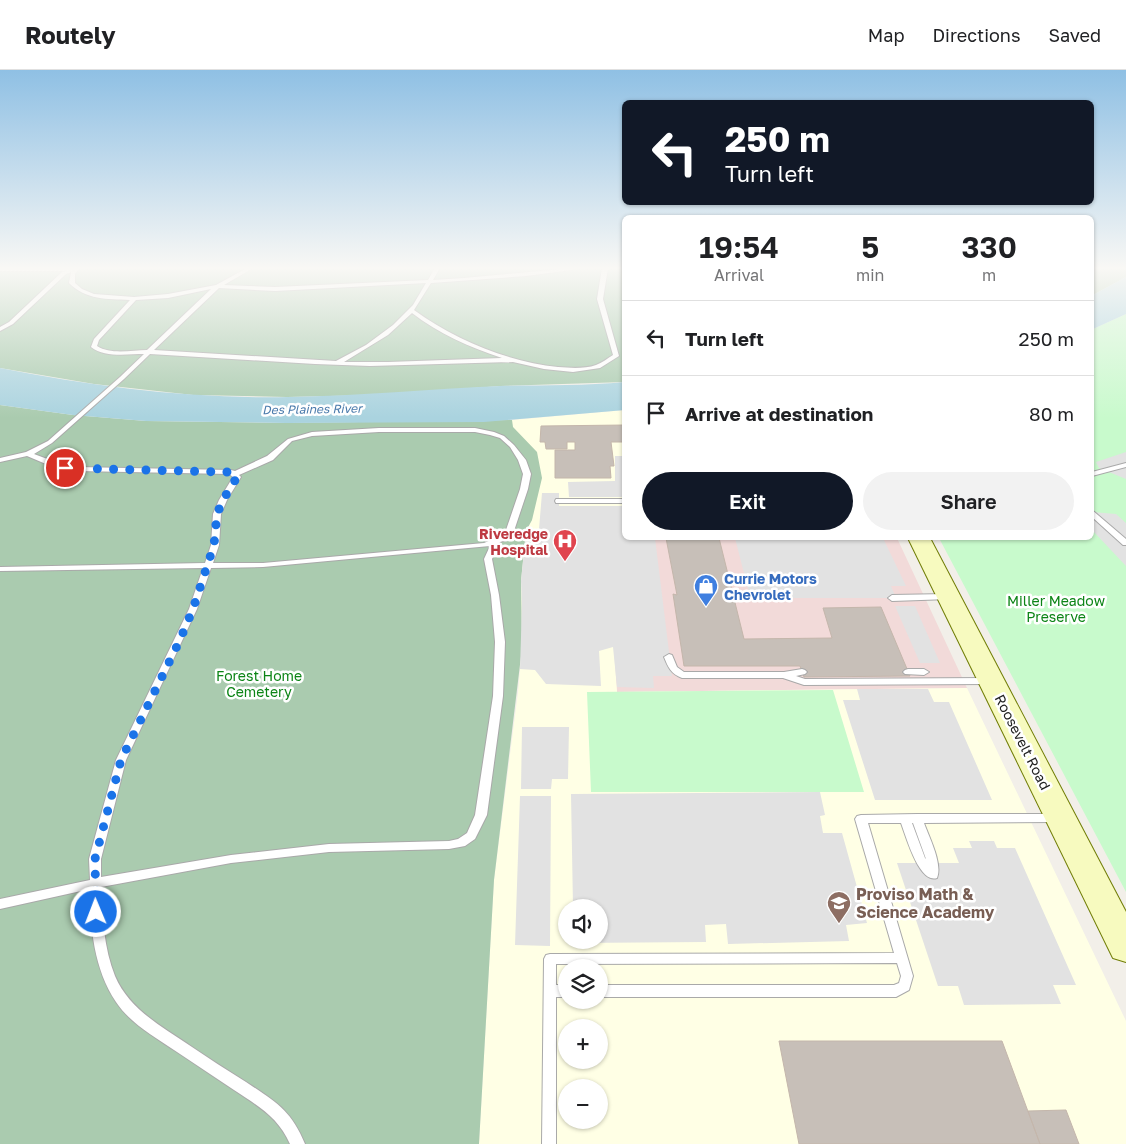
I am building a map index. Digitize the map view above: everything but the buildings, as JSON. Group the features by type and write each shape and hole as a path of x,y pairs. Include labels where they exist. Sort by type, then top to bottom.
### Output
{"main road":[{"name":"Roosevelt Road","path":"920,540 1126,947"}],"lane":[{"path":"0,329 16,318"},
{"path":"116,318 96,340 94,347 96,349 113,352 149,352 337,363 390,364 462,360 518,360"},
{"path":"0,460 28,454 50,442 122,378 182,318"},
{"path":"337,363 381,337 404,318"},
{"path":"421,318 455,339 494,354 557,370 578,370 604,366 616,356 622,356"},
{"path":"605,318 616,356"},
{"path":"0,569 207,567 328,560 485,545 496,542 510,531 527,474 522,460 512,446 502,437 475,430 379,430 312,434 290,440 270,458 235,474 223,472 77,469 56,465 28,454"},
{"path":"1094,473 1126,465"},
{"path":"235,474 236,480 223,500 217,514 214,545 193,609 179,642 121,760 95,859 96,912 101,947 109,978 121,999 142,1021 273,1108 290,1127 298,1144"},
{"path":"559,501 622,501"},
{"path":"1094,514 1126,542"},
{"path":"0,904 96,883 231,859 329,848 461,843 471,836 477,827 481,815 498,696 500,642 495,595 488,559 496,542"},
{"path":"892,598 950,597"},
{"path":"669,657 673,668 682,675 784,675 802,672"},
{"path":"908,672 924,672"},
{"path":"784,675 804,682 991,680"},
{"path":"608,991 896,991 904,986 907,976 861,819 1061,818"},
{"path":"549,1144 550,960 902,958"},
{"path":"550,991 558,991"}],"shaded area":[{"name":"Proviso Math & Science Academy","path":"622,410 622,506 616,506 619,542 606,542 617,692 967,688 1126,1021 1126,1144 479,1144 494,880 518,692 522,648 521,581 526,531 532,520 537,453 512,427 512,420"},
{"path":"1126,452 1126,479 1099,468 1096,462"},
{"path":"615,456 622,456 622,497 569,497 568,482 615,481"},
{"name":"Riveredge Hospital","path":"542,493 559,493 559,506 622,506 622,540 655,540 672,676 653,676 654,688 617,687 613,647 599,651 601,686 546,684 535,670 520,669 521,581 526,531 539,529"},
{"path":"622,512 622,540 898,540 967,688 617,692 606,542"},
{"path":"1094,512 1116,514 1126,523 1126,566 1094,532"},
{"path":"736,540 884,540 906,586 891,586 896,598 761,598 748,589"},
{"path":"895,606 915,606 940,663 920,663"},
{"path":"857,689 928,689 934,702 949,702 992,800 875,800 843,700 860,700"},
{"path":"522,727 569,727 568,779 552,779 551,789 521,789"},
{"path":"820,792 825,815 820,816 823,833 842,833 867,923 846,925 849,941 728,944 726,924 705,925 706,942 608,943 608,899 573,899 571,794"},
{"path":"520,796 551,796 550,946 515,945"},
{"path":"969,841 994,841 997,848 1015,848 1076,985 1053,985 1061,1004 964,1005 958,986 938,986 897,863 959,863 953,848 972,848"}],"green space":[{"path":"0,318 622,318 622,382 501,386 373,395 287,397 193,395 94,384 0,368"},
{"name":"Miller Meadow Preserve","path":"1117,318 1126,318 1126,892 940,540 1094,540 1094,329"},
{"name":"Forest Home Cemetery","path":"0,405 73,415 146,421 286,423 512,420 513,427 537,452 542,478 532,520 526,531 521,581 522,648 494,880 479,1144 0,1144"},
{"path":"833,690 864,792 591,792 587,692"}],"water":[{"path":"1094,318 1117,318 1094,329"},
{"name":"Des Plaines River","path":"0,368 108,386 180,394 253,397 369,394 500,386 622,382 622,410 484,422 286,423 146,421 73,415 0,405"}],"place":[{"name":"Riveredge Hospital","path":"565,562"},
{"name":"Currie Motors Chevrolet","path":"706,607"},
{"name":"Proviso Math & Science Academy","path":"839,924"}],"route":[{"path":"65,468 231,472 237,477 217,514 214,545 193,609 179,642 121,760 95,859 96,912"}]}
